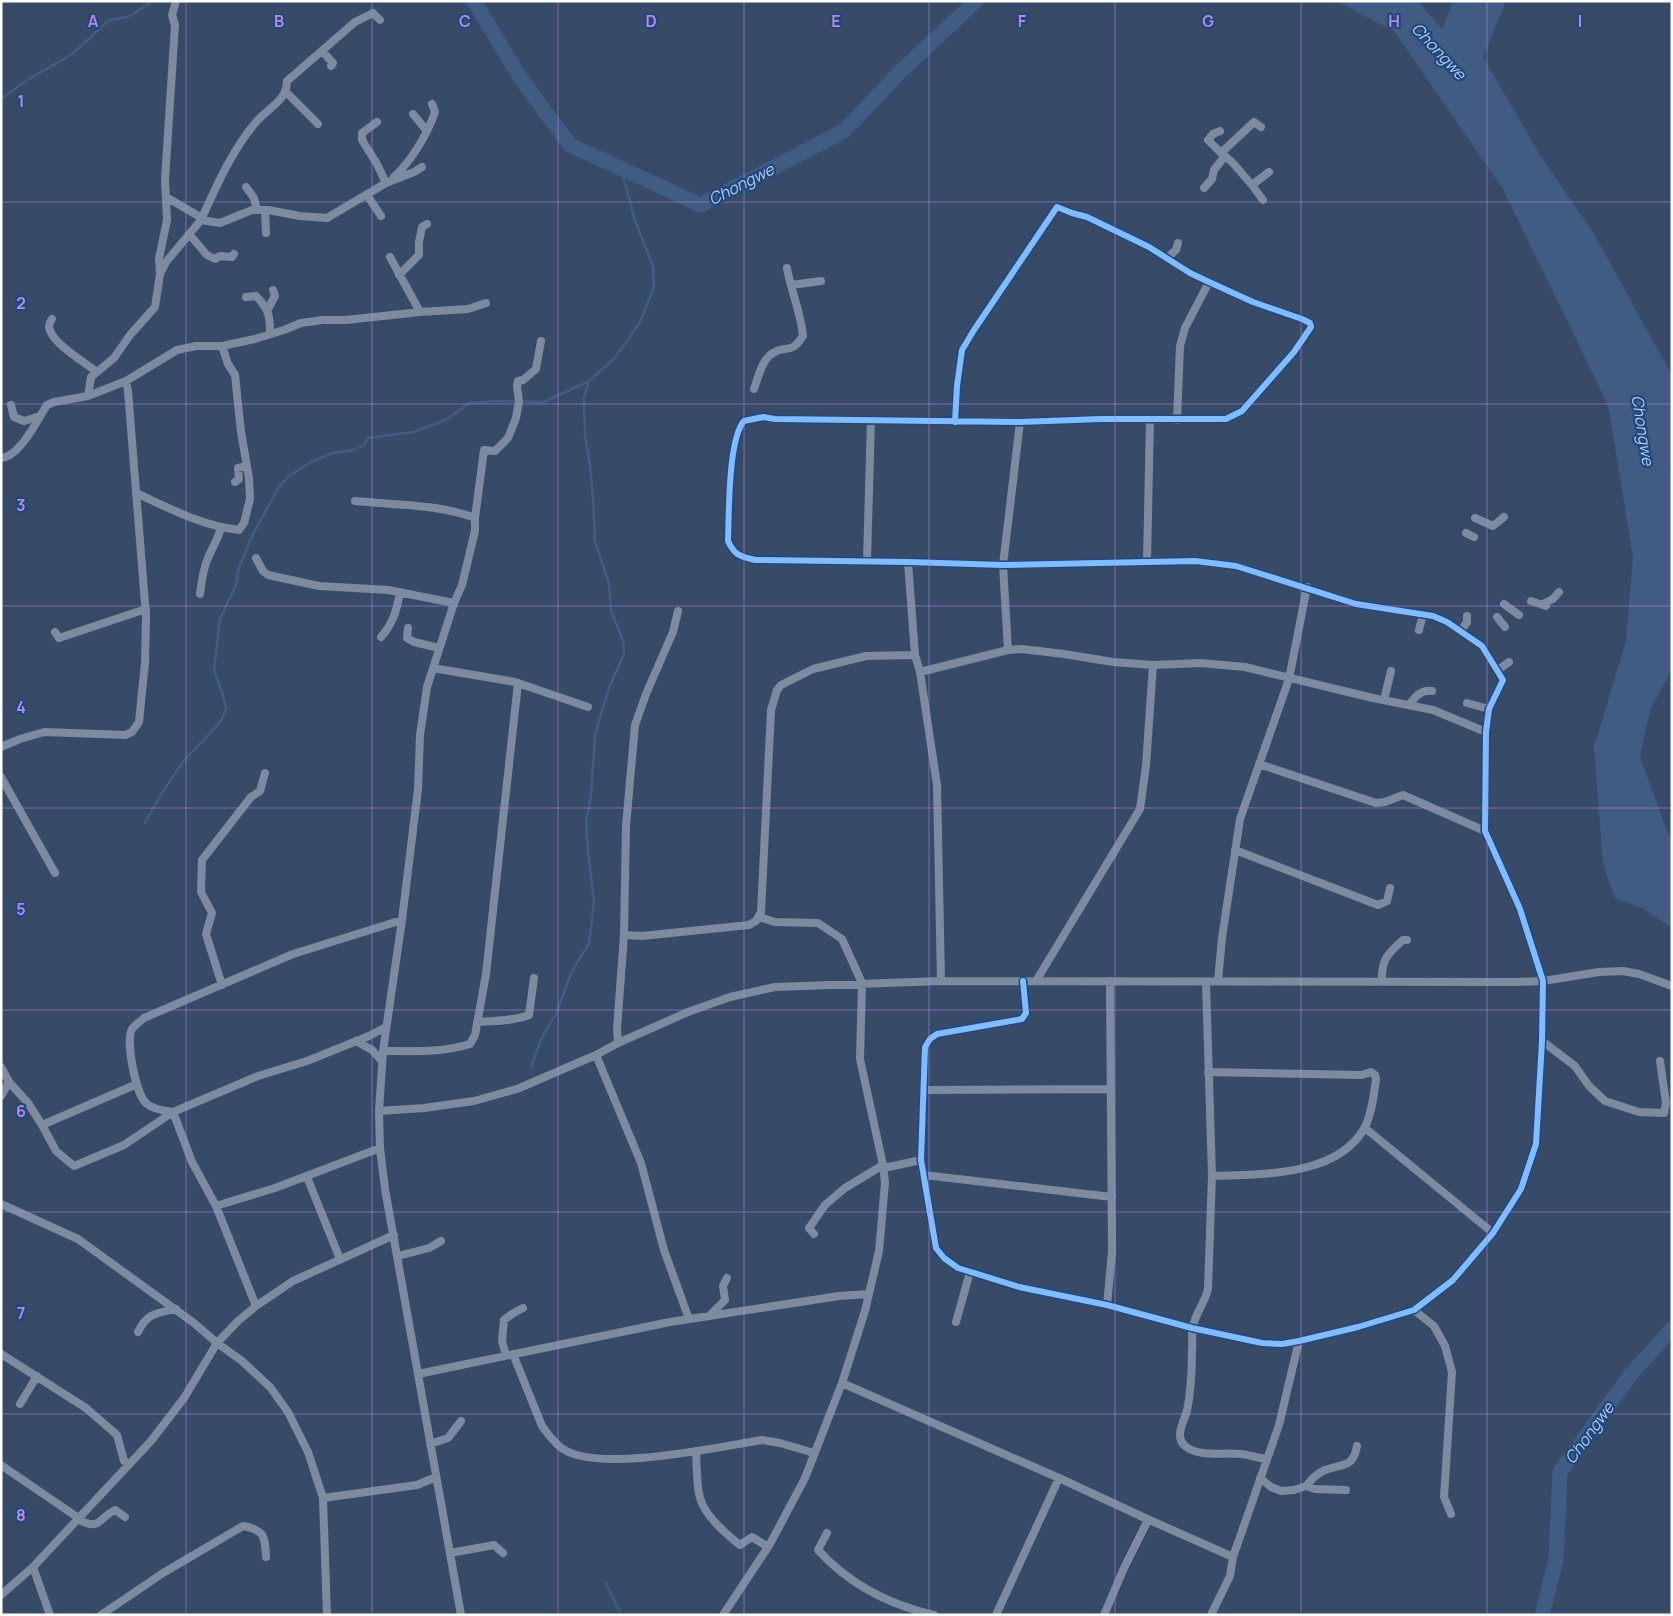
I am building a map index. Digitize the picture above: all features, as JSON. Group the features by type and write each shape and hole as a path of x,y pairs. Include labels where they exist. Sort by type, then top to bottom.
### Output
{"street":[{"path":"88,396 91,377 114,358 130,335 155,307 160,274 159,260 167,220 166,160 175,25 172,15 176,1"},
{"path":"160,274 166,262 202,219 214,192 243,139 256,122 286,92 287,81 355,22 373,14 380,20"},
{"path":"322,51 333,63 331,66"},
{"path":"286,92 318,124"},
{"path":"387,183 399,173 427,131 435,112 432,104"},
{"path":"413,114 427,131"},
{"path":"377,122 362,133 362,140 387,183"},
{"path":"1204,188 1212,178 1214,170 1223,155 1254,122 1261,127"},
{"path":"1220,131 1213,134 1208,140 1232,162 1263,200"},
{"path":"166,197 202,219 220,223 252,210 327,218 387,183 422,167"},
{"path":"1252,185 1269,172"},
{"path":"246,187 261,210 266,234"},
{"path":"367,195 381,216"},
{"path":"955,422 962,350 1058,207 1087,217 1149,247 1209,282 1253,302 1310,323 1310,327 1294,352 1242,411 1226,419 955,422 775,419 762,417 744,421 738,432 733,459 728,541 732,550 738,556 755,560 1003,565 1195,561 1236,566 1356,604 1433,616 1447,622 1482,646 1503,680 1489,709 1486,732 1485,831 1520,909 1543,981 1542,1042 1536,1144 1521,1189 1493,1232 1453,1280 1414,1310 1358,1327 1282,1344 1262,1343 1192,1328 1107,1305 1019,1287 958,1268 944,1258 936,1248 921,1160 925,1090 925,1047 930,1039 937,1034 1022,1019 1026,1013 1023,981"},
{"path":"400,275 419,255 422,227 427,224"},
{"path":"189,234 207,256 215,259 220,256 232,257 234,254"},
{"path":"1167,258 1176,250 1178,243"},
{"path":"390,257 420,312"},
{"path":"754,389 767,358 773,352 794,348 803,336 802,325 790,286 787,268"},
{"path":"790,286 821,281"},
{"path":"1177,420 1180,346 1185,328 1209,282"},
{"path":"268,310 275,296 273,290"},
{"path":"246,297 256,296 268,310 270,334"},
{"path":"1,458 6,458 21,446 47,405 88,396 126,381 177,350 196,346 222,346 308,322 468,309 486,303"},
{"path":"52,319 49,327 60,345 97,372"},
{"path":"461,1615 385,1188 380,1148 379,1111 382,1061 418,789 420,735 427,687 454,602 462,585 475,531 484,450 495,451 508,438 518,413 518,381 523,380 536,369 541,341"},
{"path":"136,493 196,520 221,528 239,530 244,523 250,499 247,466 235,375 228,364 222,346"},
{"path":"1,747 44,732 125,735 132,732 139,722 145,663 146,609 126,381"},
{"path":"11,405 14,417 24,421 40,416"},
{"path":"1147,562 1150,419"},
{"path":"867,561 871,420"},
{"path":"1008,650 1003,565 1020,422"},
{"path":"235,482 238,479 238,468 247,466"},
{"path":"355,501 438,508 461,512 475,518"},
{"path":"1475,518 1494,526 1504,517"},
{"path":"200,594 207,559 221,528"},
{"path":"1466,533 1474,537"},
{"path":"256,558 268,575 319,586 400,592 454,602"},
{"path":"908,562 915,655 920,672 937,785 941,982"},
{"path":"1218,981 1222,938 1240,819 1289,679 1307,587"},
{"path":"381,636 386,631 397,610 400,592"},
{"path":"1532,601 1545,605 1553,600 1559,592"},
{"path":"1504,604 1519,615"},
{"path":"54,632 59,638 146,609"},
{"path":"618,1043 624,936 626,826 635,725 646,694 673,632 678,611"},
{"path":"1419,630 1423,614"},
{"path":"1461,631 1467,622 1467,616"},
{"path":"1497,617 1505,627"},
{"path":"408,628 407,638 414,642 439,648"},
{"path":"920,672 1008,650 1022,649 1113,662 1154,665 1200,663 1245,667 1289,679 1433,710 1486,732"},
{"path":"624,936 642,936 749,924 759,917 761,912 771,710 777,690 781,685 813,669 866,656 915,655"},
{"path":"1498,670 1509,662"},
{"path":"1036,981 1140,809 1146,766 1154,665"},
{"path":"433,668 518,683 588,707"},
{"path":"1384,700 1391,671"},
{"path":"383,1051 422,1052 456,1049 470,1044 475,1035 492,924 495,882 518,683"},
{"path":"1409,705 1417,695 1426,690 1432,691"},
{"path":"1467,703 1489,709"},
{"path":"1259,764 1376,803 1385,802 1403,795 1485,831"},
{"path":"222,985 206,934 212,913 201,892 202,860 251,797 260,791 265,773"},
{"path":"1,777 55,873"},
{"path":"1236,850 1378,905 1387,901 1390,888"},
{"path":"723,1615 768,1547 805,1478 842,1383 879,1251 885,1183 860,1059 862,983 842,940 818,923 775,922 759,917"},
{"path":"173,1112 146,1104 137,1084 128,1041 132,1029 144,1018 293,954 402,920"},
{"path":"1382,982 1381,971 1388,953 1403,940 1408,940"},
{"path":"379,1111 424,1108 474,1100 517,1089 688,1012 730,997 775,987 862,983 1023,981 1543,981 1599,972 1624,971 1639,974 1672,986"},
{"path":"477,1022 514,1019 529,1014 534,978"},
{"path":"1107,1305 1112,1252 1110,981"},
{"path":"1206,982 1212,1176 1208,1289 1203,1306 1195,1316 1192,1328 1190,1391 1180,1440 1185,1446 1197,1452 1240,1454 1267,1459"},
{"path":"1,1067 9,1082 28,1103 42,1124 56,1151 74,1166 124,1145 173,1112 258,1076 306,1061 369,1036 386,1027"},
{"path":"356,1041 372,1050 382,1061"},
{"path":"1542,1042 1575,1066 1589,1086 1604,1101 1639,1112 1664,1113 1666,1103 1660,1061"},
{"path":"596,1055 641,1164 664,1250 689,1319"},
{"path":"1208,1072 1362,1075 1371,1072 1375,1075 1369,1115 1364,1128 1347,1149 1337,1156 1304,1168 1281,1173 1212,1176"},
{"path":"1,1096 9,1082"},
{"path":"42,1124 137,1084"},
{"path":"925,1090 1110,1089"},
{"path":"173,1112 192,1162 216,1206 256,1306"},
{"path":"1364,1128 1493,1232"},
{"path":"216,1206 307,1177 380,1148"},
{"path":"814,1234 809,1228 825,1204 845,1188 883,1166 921,1160"},
{"path":"924,1175 1112,1197"},
{"path":"307,1177 340,1259"},
{"path":"1,1204 78,1239 176,1309 242,1361 270,1388 288,1412 308,1452 323,1498 326,1615"},
{"path":"1,1595 33,1567 151,1441 184,1398 217,1343 238,1321 256,1306 293,1281 394,1235"},
{"path":"398,1256 428,1248 441,1241"},
{"path":"956,1322 970,1272"},
{"path":"709,1316 725,1300 723,1286 727,1278"},
{"path":"418,1374 689,1319 839,1296 868,1294"},
{"path":"523,1308 504,1320 502,1341 542,1426 549,1436 563,1449 596,1459 653,1457 762,1440 814,1453"},
{"path":"138,1332 147,1318 154,1313 176,1309"},
{"path":"1414,1310 1434,1326 1445,1346 1452,1372 1444,1498 1450,1514"},
{"path":"1211,1615 1230,1576 1233,1557 1279,1425 1298,1340"},
{"path":"1,1354 86,1408 117,1435 124,1461 128,1464"},
{"path":"20,1404 37,1376"},
{"path":"842,1383 1233,1557"},
{"path":"430,1444 448,1438 461,1421"},
{"path":"1260,1478 1281,1492 1294,1490 1306,1486 1315,1476 1327,1469 1347,1465 1355,1455 1357,1446"},
{"path":"696,1451 700,1498 712,1518 723,1531 740,1545 752,1537 768,1547"},
{"path":"1,1465 88,1525 96,1525 115,1510 125,1517"},
{"path":"323,1498 417,1485 436,1477"},
{"path":"996,1615 1059,1478"},
{"path":"1306,1486 1315,1489 1346,1490"},
{"path":"1104,1615 1124,1568 1148,1520"},
{"path":"101,1615 163,1573 243,1526 256,1528 262,1533 266,1541 266,1557"},
{"path":"827,1533 818,1550 852,1580 880,1597 917,1611 934,1615"},
{"path":"450,1553 494,1545 503,1553"},
{"path":"33,1567 50,1615"}],"water":[{"path":"1336,1 1418,1 1442,29 1453,1 1506,1 1483,57 1540,155 1594,234 1670,372 1672,384 1672,669 1650,710 1640,757 1668,834 1672,837 1672,928 1644,909 1615,898 1603,863 1594,747 1626,641 1633,557 1608,405 1503,189 1394,31"}],"waterway":[{"path":"1,99 27,80 71,55 106,23 130,16 153,1"},
{"name":"Chongwe","path":"474,1 521,79 570,145 701,205 844,131 901,71 976,1"},
{"path":"144,824 182,763 221,721 226,708 214,670 220,619 236,585 238,571 250,540 278,488 289,476 311,462 333,453 354,450 364,445 368,438 413,432 446,420 469,403 499,401 544,402 589,381 615,358 640,322 654,288 653,267 635,220 621,168"},
{"path":"531,1067 542,1037 556,1014 572,971 589,943 594,903 586,821 591,796 595,735 609,688 624,654 623,641 611,611 609,584 595,541 590,465 585,436 584,398 589,381"},
{"name":"Chongwe","path":"1542,1615 1556,1559 1560,1472 1631,1374 1672,1329"},
{"path":"606,1583 621,1615"}],"cycle path":[{"path":"955,422 957,386 962,350 1057,207 1087,217 1149,247 1190,273 1209,282 1253,302 1310,323 1311,327 1294,352 1242,411 1226,419 1101,419 1020,422 775,419 763,417 744,421 739,430 732,460 728,541 738,555 755,560 1003,565 1195,561 1236,566 1356,604 1433,616 1447,622 1482,646 1503,680 1489,709 1486,732 1485,831 1520,909 1543,981 1542,1041 1536,1144 1521,1189 1493,1233 1453,1280 1414,1310 1358,1327 1282,1344 1262,1343 1192,1328 1107,1305 1019,1287 958,1268 944,1258 936,1248 921,1160 925,1047 930,1039 937,1034 1022,1019 1026,1013 1023,981"}]}
